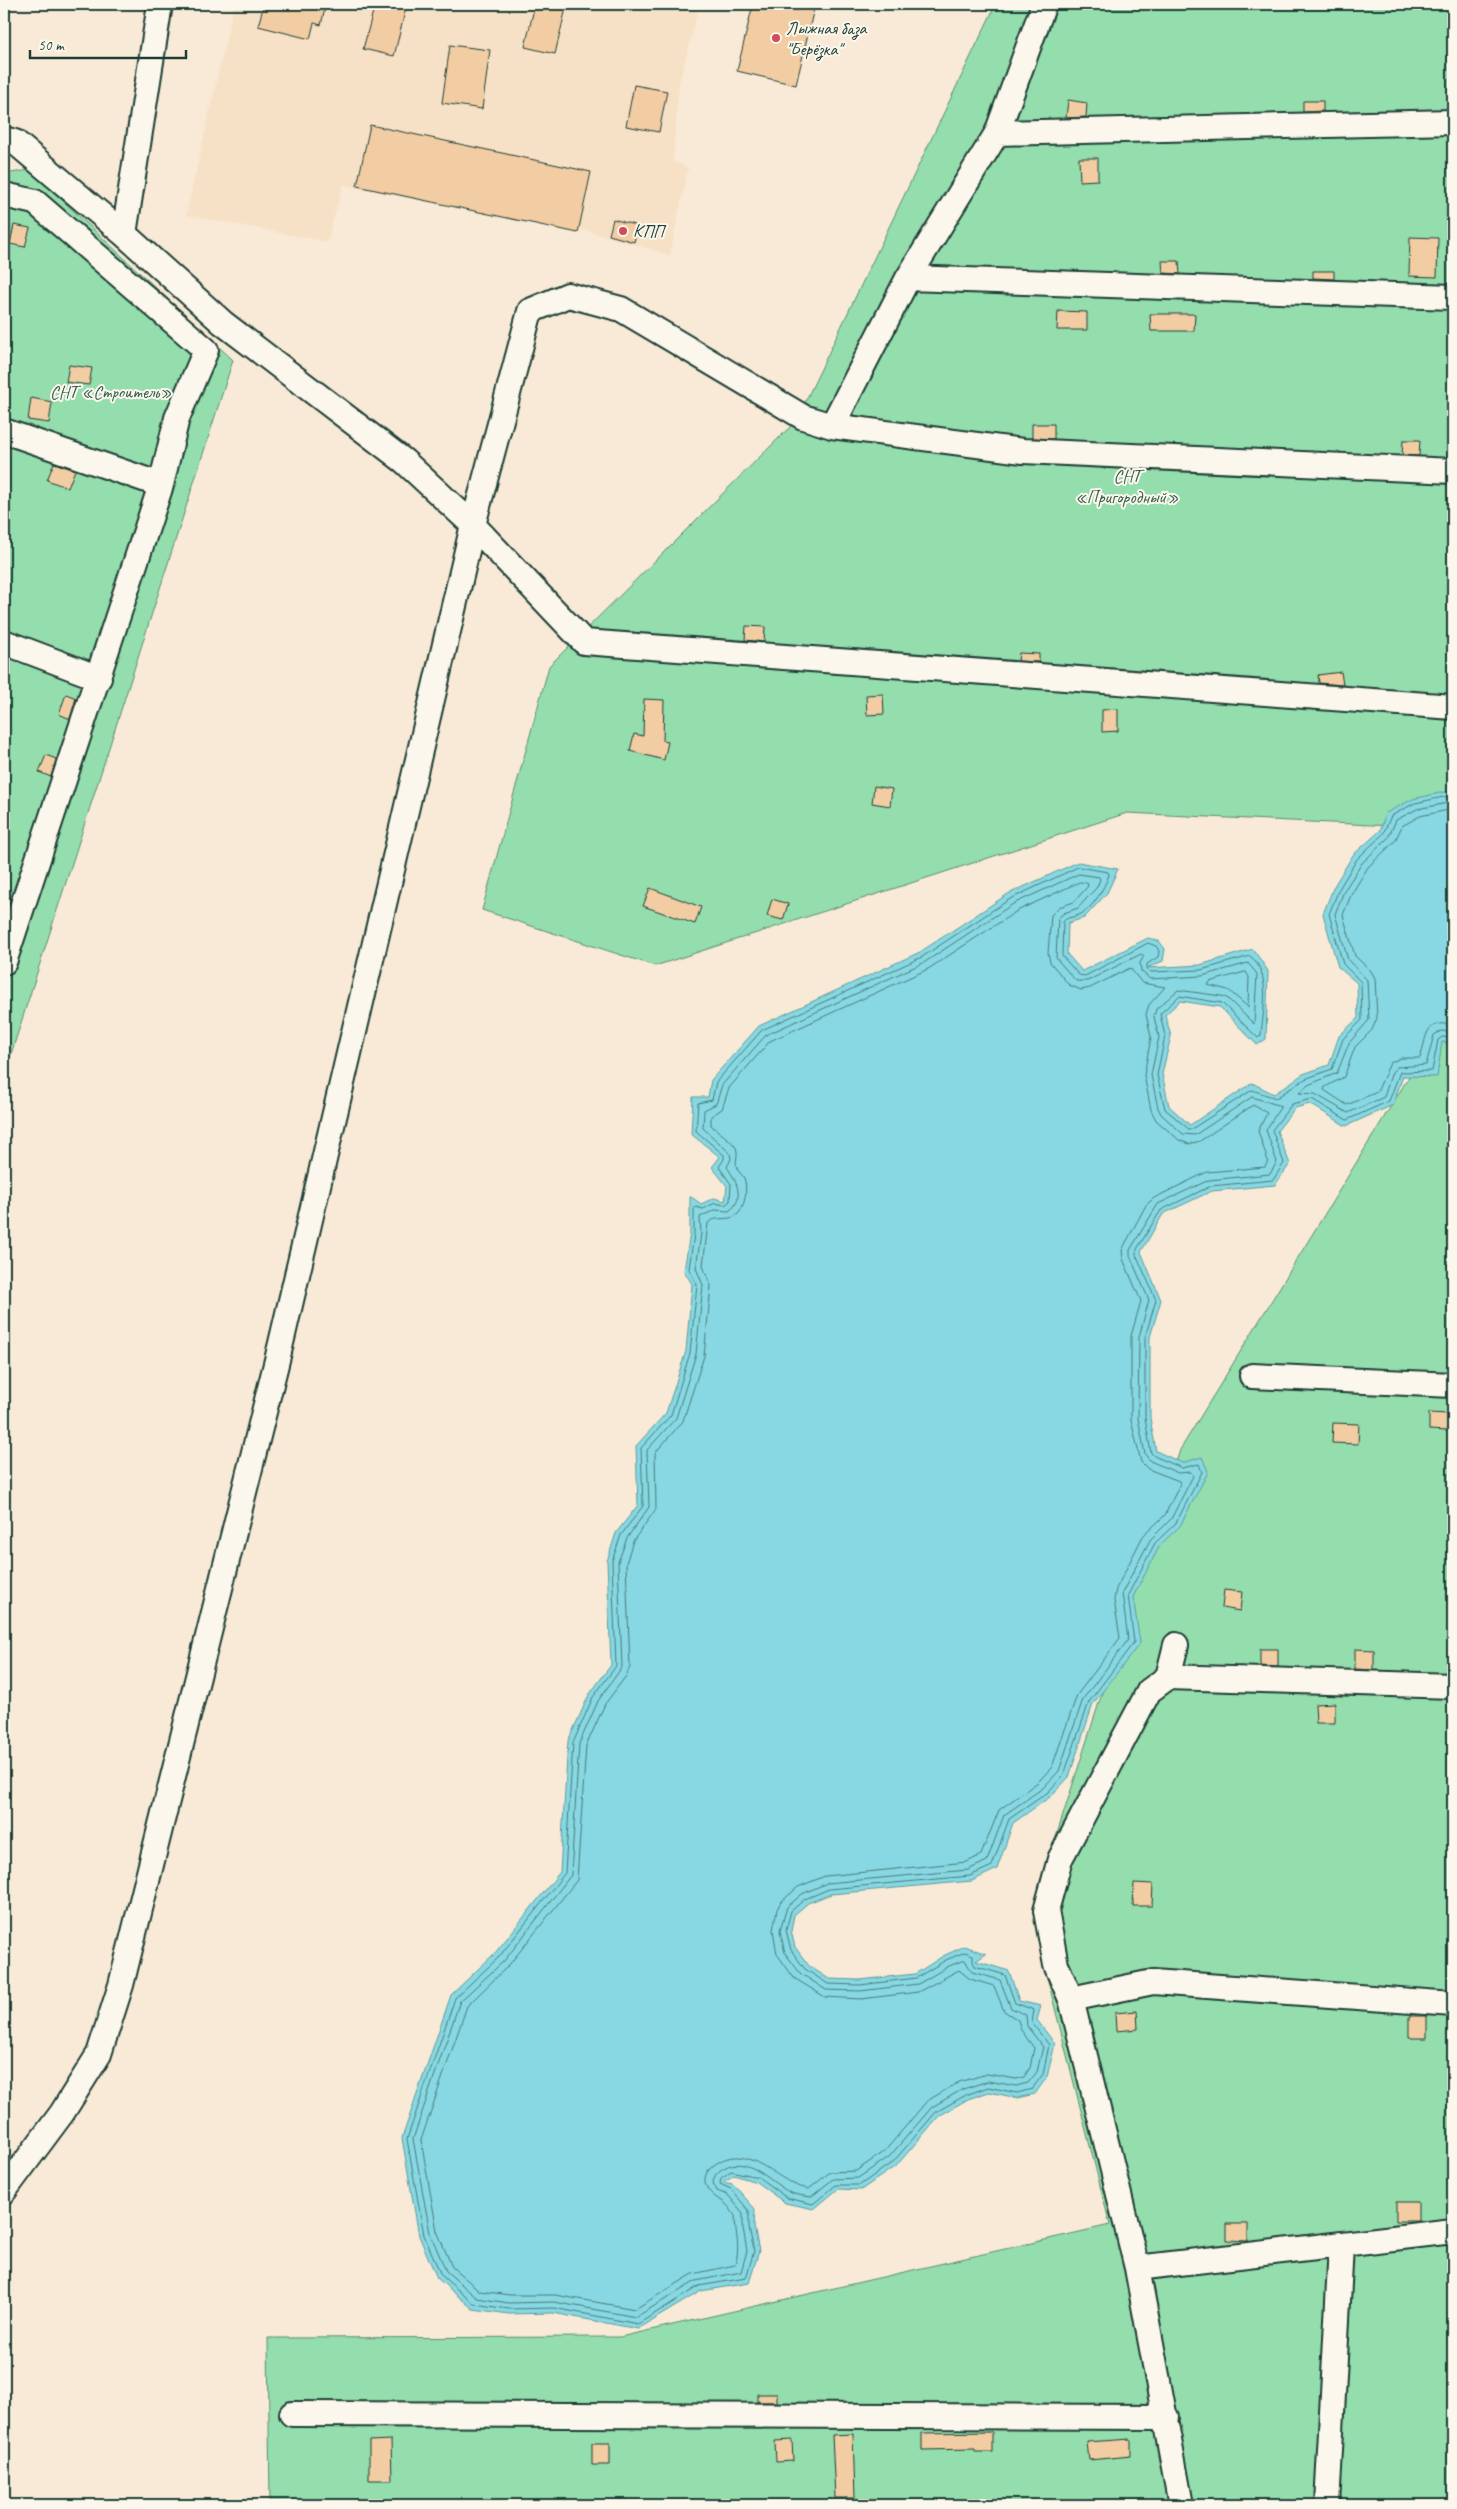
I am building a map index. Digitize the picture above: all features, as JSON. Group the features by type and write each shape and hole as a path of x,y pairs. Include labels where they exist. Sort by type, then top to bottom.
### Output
{"street":[{"path":"124,234 151,72 160,4"},
{"path":"832,426 908,278 997,134 1044,4"},
{"path":"997,134 1453,122"},
{"path":"4,139 15,142 124,234 223,323 404,461 472,525 584,642 1453,708"},
{"path":"4,195 34,202 206,350 177,418 161,485 4,962"},
{"path":"908,278 1453,297"},
{"path":"4,2191 62,2113 99,2054 121,1985 278,1356 472,525 530,311 568,295 621,309 803,417 832,426 1023,451 1453,471"},
{"path":"4,431 161,485"},
{"path":"4,642 99,678"},
{"path":"1252,1376 1453,1385"},
{"path":"1168,1677 1176,1644"},
{"path":"1181,2505 1137,2268 1071,1999 1056,1965 1046,1911 1060,1859 1149,1691 1168,1677 1453,1686"},
{"path":"1071,1999 1153,1982 1453,2004"},
{"path":"1137,2268 1341,2246 1453,2231"},
{"path":"1327,2505 1341,2246"},
{"path":"292,2414 1166,2417"}],"shaded area":[{"path":"234,4 700,4 679,84 673,161 688,168 670,255 581,229 577,233 343,185 327,242 186,215"}],"green space":[{"name":"СНТ «Пригородный»","path":"996,4 1453,4 1453,829 1127,813 655,966 482,910 549,666 796,421"},
{"name":"СНТ «Строитель»","path":"30,170 233,360 4,1076 4,174"},
{"path":"1453,1005 1453,2505 270,2505 268,2338 620,2337 1110,2225 1044,1965 1038,1893 1180,1450"}],"water":[{"path":"1453,790 1453,1043 1442,1042 1437,1077 1403,1076 1393,1105 1346,1126 1310,1104 1295,1108 1277,1131 1290,1164 1275,1185 1212,1191 1163,1214 1141,1252 1161,1300 1150,1337 1150,1418 1156,1451 1182,1463 1202,1457 1208,1472 1180,1526 1160,1545 1133,1597 1140,1643 1093,1704 1069,1777 1050,1797 1013,1823 997,1869 972,1881 831,1894 808,1903 794,1915 791,1931 795,1947 809,1966 829,1979 859,1980 915,1974 943,1956 965,1946 986,1954 976,1961 1009,1971 1019,2001 1041,2006 1037,2020 1055,2044 1047,2077 1035,2094 1017,2098 989,2092 968,2099 939,2116 897,2165 861,2190 838,2189 814,2209 785,2203 756,2182 734,2175 723,2182 733,2184 755,2209 754,2227 759,2251 749,2283 701,2291 638,2329 553,2313 509,2314 473,2309 437,2278 419,2236 402,2138 451,1995 495,1953 560,1872 568,1741 589,1695 611,1665 607,1561 616,1533 638,1505 636,1446 666,1413 686,1351 692,1284 684,1271 690,1233 690,1196 701,1204 714,1198 725,1201 727,1186 712,1167 720,1157 691,1134 693,1097 708,1097 711,1080 759,1026 920,952 1008,894 1078,862 1118,869 1107,893 1084,918 1068,923 1067,954 1082,971 1148,938 1159,941 1165,949 1163,961 1147,968 1200,965 1253,949 1268,971 1266,1039 1257,1045 1220,1007 1180,1001 1165,1015 1171,1036 1162,1074 1169,1106 1190,1125 1252,1083 1274,1094 1303,1074 1329,1065 1339,1036 1358,1018 1357,983 1338,967 1323,914 1334,886 1353,855 1380,831 1386,813 1413,799"}],"building":[{"path":"264,4 326,4 321,25 314,23 310,39 258,26"},
{"path":"375,4 407,4 394,56 363,49"},
{"path":"535,4 567,4 555,54 525,47"},
{"name":"Лыжная база \"Берёзка\"","path":"753,4 815,4 796,85 737,71"},
{"path":"450,45 490,50 482,109 442,103"},
{"path":"634,85 667,91 659,132 626,126"},
{"path":"1068,100 1087,103 1086,117 1066,118"},
{"path":"1303,101 1323,101 1323,111 1303,112"},
{"path":"370,125 591,172 578,233 357,186"},
{"path":"1079,158 1098,158 1098,180 1080,181"},
{"name":"КПП","path":"613,219 638,226 634,242 609,235"},
{"path":"14,225 30,228 25,247 10,244"},
{"path":"1410,237 1438,238 1437,277 1409,276"},
{"path":"1162,261 1179,261 1180,274 1163,273"},
{"path":"1313,271 1334,271 1334,279 1313,278"},
{"path":"1058,311 1087,312 1087,330 1057,330"},
{"path":"1150,314 1195,314 1194,331 1151,331"},
{"path":"69,365 92,368 89,385 66,382"},
{"path":"31,398 52,402 49,423 28,420"},
{"path":"1032,424 1054,424 1054,439 1032,438"},
{"path":"1403,440 1420,440 1419,456 1402,455"},
{"path":"54,463 75,470 68,488 47,480"},
{"path":"746,626 765,627 764,642 745,640"},
{"path":"1019,653 1039,654 1039,662 1018,661"},
{"path":"1341,672 1343,685 1319,683 1318,675"},
{"path":"66,694 76,698 70,719 59,714"},
{"path":"883,694 884,714 867,715 866,695"},
{"path":"644,699 664,700 663,741 668,742 664,760 630,751 634,734 643,736"},
{"path":"1118,709 1118,731 1102,732 1102,710"},
{"path":"46,755 56,759 51,777 39,772"},
{"path":"874,786 892,789 890,806 872,803"},
{"path":"650,888 701,907 695,924 643,906"},
{"path":"772,899 788,904 783,920 767,916"},
{"path":"1429,1413 1448,1414 1447,1431 1429,1430"},
{"path":"1333,1423 1359,1424 1358,1444 1332,1443"},
{"path":"1224,1590 1242,1592 1240,1611 1222,1608"},
{"path":"1260,1649 1278,1649 1278,1667 1260,1666"},
{"path":"1355,1649 1374,1650 1374,1670 1355,1669"},
{"path":"1335,1703 1335,1723 1316,1723 1315,1704"},
{"path":"1134,1883 1153,1884 1152,1906 1133,1906"},
{"path":"1137,2011 1138,2029 1116,2031 1115,2013"},
{"path":"1409,2016 1427,2016 1427,2038 1409,2038"},
{"path":"1396,2202 1418,2202 1418,2221 1396,2221"},
{"path":"1227,2224 1248,2224 1248,2241 1227,2240"},
{"path":"758,2394 777,2394 777,2402 758,2402"},
{"path":"992,2432 992,2452 975,2452 975,2449 922,2450 922,2433"},
{"path":"853,2434 855,2498 835,2498 832,2435"},
{"path":"1131,2439 1131,2456 1089,2460 1087,2442"},
{"path":"391,2440 392,2480 369,2480 369,2441"},
{"path":"792,2440 793,2461 776,2462 775,2441"},
{"path":"592,2443 610,2443 610,2465 592,2465"}],"place":[{"name":"Лыжная база \"Берёзка\"","path":"776,38"},
{"name":"КПП","path":"623,231"}]}
